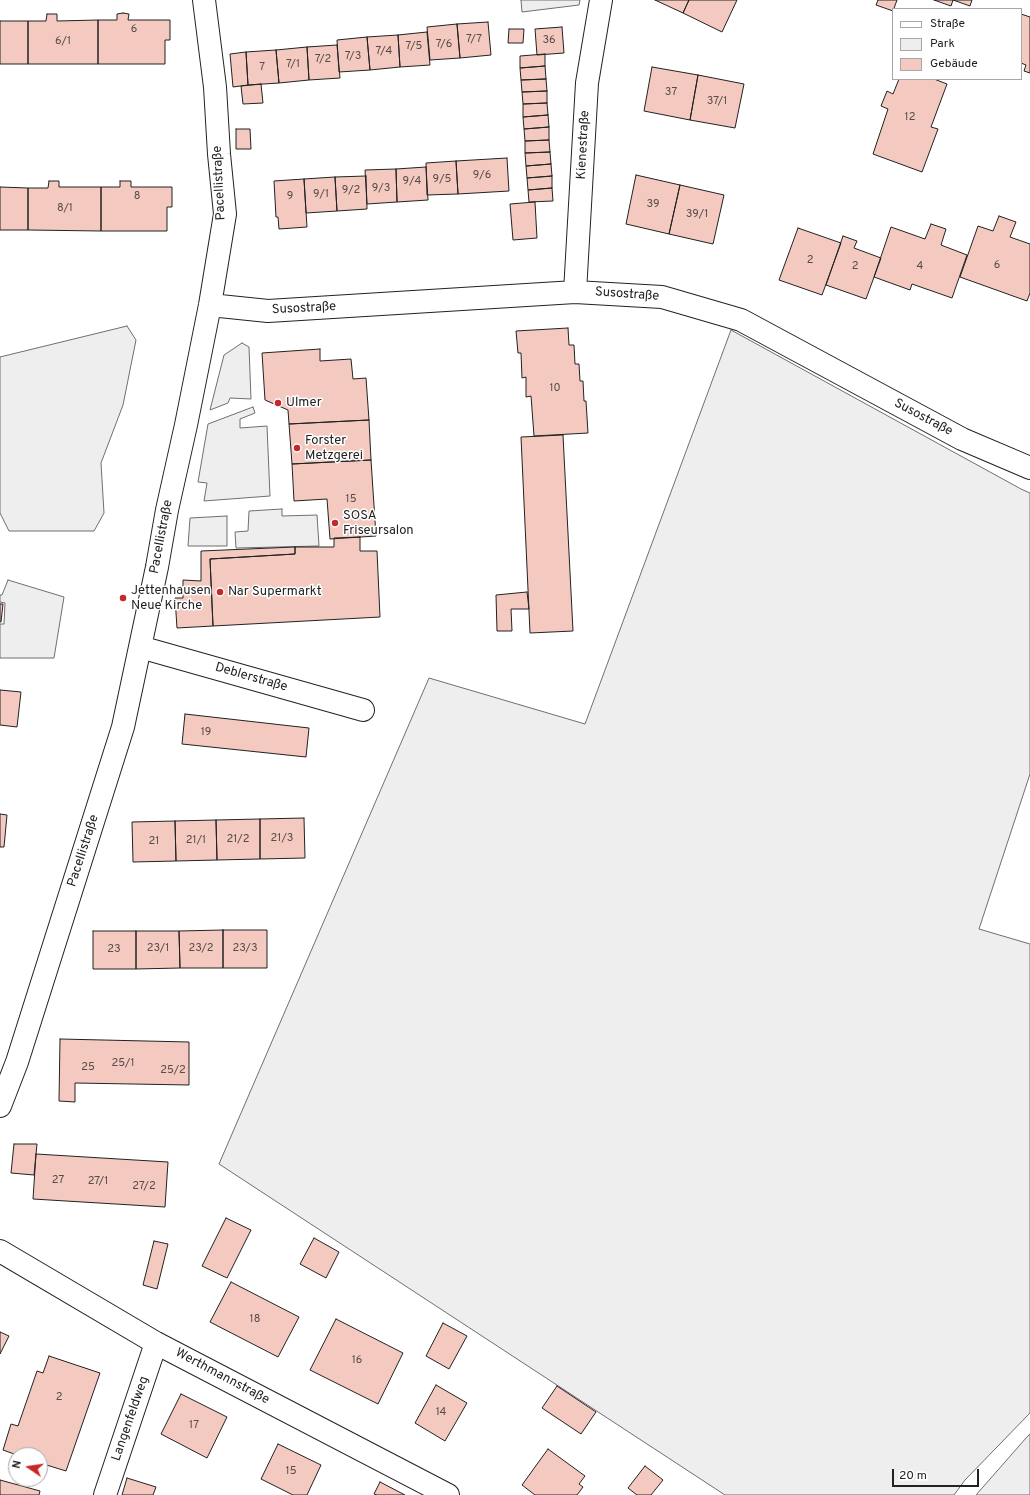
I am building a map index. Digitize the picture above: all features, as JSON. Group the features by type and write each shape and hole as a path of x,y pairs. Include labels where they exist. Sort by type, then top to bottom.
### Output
{"street":[{"name":"Pacellistraße","path":"0,1106 17,1062 123,728 210,305 225,214 219,154 215,87 204,0"},
{"name":"Kienestraße","path":"575,292 587,83 602,0"},
{"name":"Susostraße","path":"210,305 268,311 575,292 662,296 741,320 962,439 1030,468"},
{"name":"Deblerstraße","path":"140,647 363,710"},
{"name":"Werthmannstraße","path":"0,1250 156,1343 448,1495"},
{"name":"Langenfeldweg","path":"105,1495 156,1343"}],"green space":[{"path":"521,0 580,0 579,5 522,12"},
{"path":"127,326 136,340 123,405 101,463 104,513 94,531 9,531 0,513 0,357"},
{"path":"731,330 1030,493 1030,774 979,929 1030,944 1030,1413 965,1480 954,1495 725,1495 219,1164 429,678 585,724"},
{"path":"242,343 249,347 251,399 230,398 228,403 210,410 224,355"},
{"path":"253,407 255,413 240,419 240,428 267,426 270,496 204,501 207,483 198,482 208,424"},
{"path":"282,509 282,516 317,515 319,546 236,548 235,532 248,531 249,511"},
{"path":"227,516 227,546 188,546 190,518"},
{"path":"8,580 64,597 54,658 0,658 0,624 4,624 5,603 0,602 0,595 2,595"},
{"path":"1030,1434 1030,1495 976,1495 1026,1438"}],"building":[{"path":"655,0 689,0 683,13"},
{"path":"689,0 737,0 722,32 683,13"},
{"path":"878,0 897,0 892,11 876,5"},
{"path":"934,0 953,0 951,6"},
{"path":"953,0 972,0 970,6"},
{"path":"47,14 57,14 57,21 98,20 98,64 28,64 28,21 46,21"},
{"path":"117,14 129,14 128,20 170,20 170,40 165,40 165,64 98,64 98,20 117,20"},
{"path":"1022,14 1030,17 1030,73 1024,71 1026,65 1022,63"},
{"path":"0,21 28,21 28,64 0,64"},
{"path":"488,22 491,55 460,58 457,24"},
{"path":"457,24 460,58 430,60 427,27"},
{"path":"562,27 564,53 537,55 535,29"},
{"path":"509,29 524,29 523,43 508,43"},
{"path":"427,32 430,65 400,67 398,35"},
{"path":"398,35 400,67 370,70 367,37"},
{"path":"367,37 370,70 339,72 337,40"},
{"path":"337,45 340,78 309,80 307,47"},
{"path":"307,47 309,80 279,83 276,50"},
{"path":"276,50 279,83 248,85 246,52"},
{"path":"246,52 248,85 233,87 230,54"},
{"path":"545,54 545,66 520,68 520,56"},
{"path":"545,66 546,79 521,80 520,68"},
{"path":"652,67 698,75 690,120 644,111"},
{"path":"698,75 744,84 735,128 690,120"},
{"path":"546,79 547,91 522,92 521,80"},
{"path":"899,80 937,80 947,84 931,127 938,129 922,172 873,154 888,109 881,106 887,91 893,94"},
{"path":"261,84 263,103 243,104 241,86"},
{"path":"547,91 547,103 523,104 522,92"},
{"path":"547,103 548,115 523,117 523,104"},
{"path":"548,115 549,127 524,129 523,117"},
{"path":"549,127 549,140 525,141 524,129"},
{"path":"236,129 250,129 251,149 236,149"},
{"path":"549,140 550,152 525,153 525,141"},
{"path":"550,152 551,164 526,166 525,153"},
{"path":"507,158 509,191 458,194 456,161"},
{"path":"456,161 458,194 427,195 426,163"},
{"path":"551,164 552,176 527,178 526,166"},
{"path":"426,167 428,200 397,202 396,169"},
{"path":"396,169 397,202 367,204 365,170"},
{"path":"636,175 680,185 669,234 626,224"},
{"path":"366,176 367,209 337,211 335,177"},
{"path":"552,176 552,188 528,190 527,178"},
{"path":"335,177 337,211 306,213 304,179"},
{"path":"304,179 307,227 279,229 278,217 276,217 274,181"},
{"path":"49,181 59,181 59,187 101,187 101,231 28,230 28,188 48,188"},
{"path":"120,181 131,181 131,187 172,187 172,207 167,207 167,231 101,231 101,187 120,187"},
{"path":"680,185 724,195 713,244 669,234"},
{"path":"0,187 28,188 28,230 0,230"},
{"path":"552,188 553,201 529,202 528,190"},
{"path":"535,202 537,238 513,240 510,204"},
{"path":"999,216 1016,222 1010,237 1030,244 1030,293 1027,301 960,277 978,226 993,231"},
{"path":"931,224 946,229 941,245 967,255 952,298 912,284 910,290 874,277 891,227 925,239"},
{"path":"798,228 841,243 822,295 779,280"},
{"path":"843,236 857,241 854,248 881,258 866,299 826,285"},
{"path":"568,328 569,345 574,345 575,364 579,364 580,381 583,381 588,433 534,436 531,396 526,397 526,377 522,378 521,353 518,353 516,331"},
{"path":"320,349 320,361 351,359 353,379 366,378 369,420 289,424 288,410 265,400 262,353"},
{"path":"369,420 371,460 292,464 289,424"},
{"path":"563,435 573,631 530,633 521,437"},
{"path":"371,460 376,536 330,539 327,499 294,501 292,464"},
{"path":"360,537 360,551 377,551 380,617 213,626 210,559 295,554 295,547 334,547 334,538"},
{"path":"295,547 295,554 210,559 213,626 177,628 175,598 183,598 183,580 201,581 201,551"},
{"path":"527,592 529,609 511,609 512,631 497,631 496,595"},
{"path":"0,604 3,604 1,622 0,622"},
{"path":"0,690 21,692 17,727 0,725"},
{"path":"185,714 309,728 306,757 182,744"},
{"path":"0,814 7,815 4,847 0,847"},
{"path":"304,818 305,858 260,859 260,819"},
{"path":"260,819 260,859 217,860 216,820"},
{"path":"216,820 217,860 176,861 175,821"},
{"path":"175,821 176,861 133,862 132,822"},
{"path":"223,930 267,930 267,968 223,968"},
{"path":"223,930 223,968 180,968 179,931"},
{"path":"93,931 136,931 136,969 93,969"},
{"path":"136,931 179,931 180,968 136,969"},
{"path":"60,1039 189,1042 189,1085 75,1083 75,1102 59,1101"},
{"path":"14,1144 37,1144 34,1175 11,1173"},
{"path":"36,1154 168,1162 165,1207 33,1199"},
{"path":"226,1218 251,1230 227,1278 202,1266"},
{"path":"314,1238 339,1252 326,1278 300,1264"},
{"path":"154,1241 168,1244 157,1289 143,1285"},
{"path":"231,1282 299,1317 278,1357 210,1322"},
{"path":"336,1319 403,1353 378,1404 310,1370"},
{"path":"443,1323 467,1336 449,1369 426,1356"},
{"path":"0,1332 9,1336 0,1354"},
{"path":"49,1356 100,1373 66,1471 48,1465 48,1447 8,1447 8,1452 3,1450 11,1424 18,1426 37,1371 43,1373"},
{"path":"436,1385 467,1403 445,1441 415,1423"},
{"path":"557,1386 596,1412 581,1434 542,1408"},
{"path":"181,1394 227,1417 207,1458 161,1434"},
{"path":"278,1444 321,1465 307,1495 293,1495 261,1479"},
{"path":"548,1449 585,1476 579,1484 583,1487 577,1495 535,1495 522,1485"},
{"path":"645,1466 663,1480 651,1495 637,1495 628,1488"},
{"path":"127,1478 156,1487 153,1495 122,1495"},
{"path":"0,1480 8,1482 8,1487 25,1487 40,1491 39,1495 0,1495"},
{"path":"380,1482 405,1495 374,1494"}],"place":[{"name":"Ulmer","path":"278,403"},
{"name":"Forster Metzgerei","path":"297,448"},
{"name":"SOSA Friseursalon","path":"335,523"},
{"name":"Nar Supermarkt","path":"220,592"},
{"name":"Jettenhausen Neue Kirche","path":"123,598"}]}
